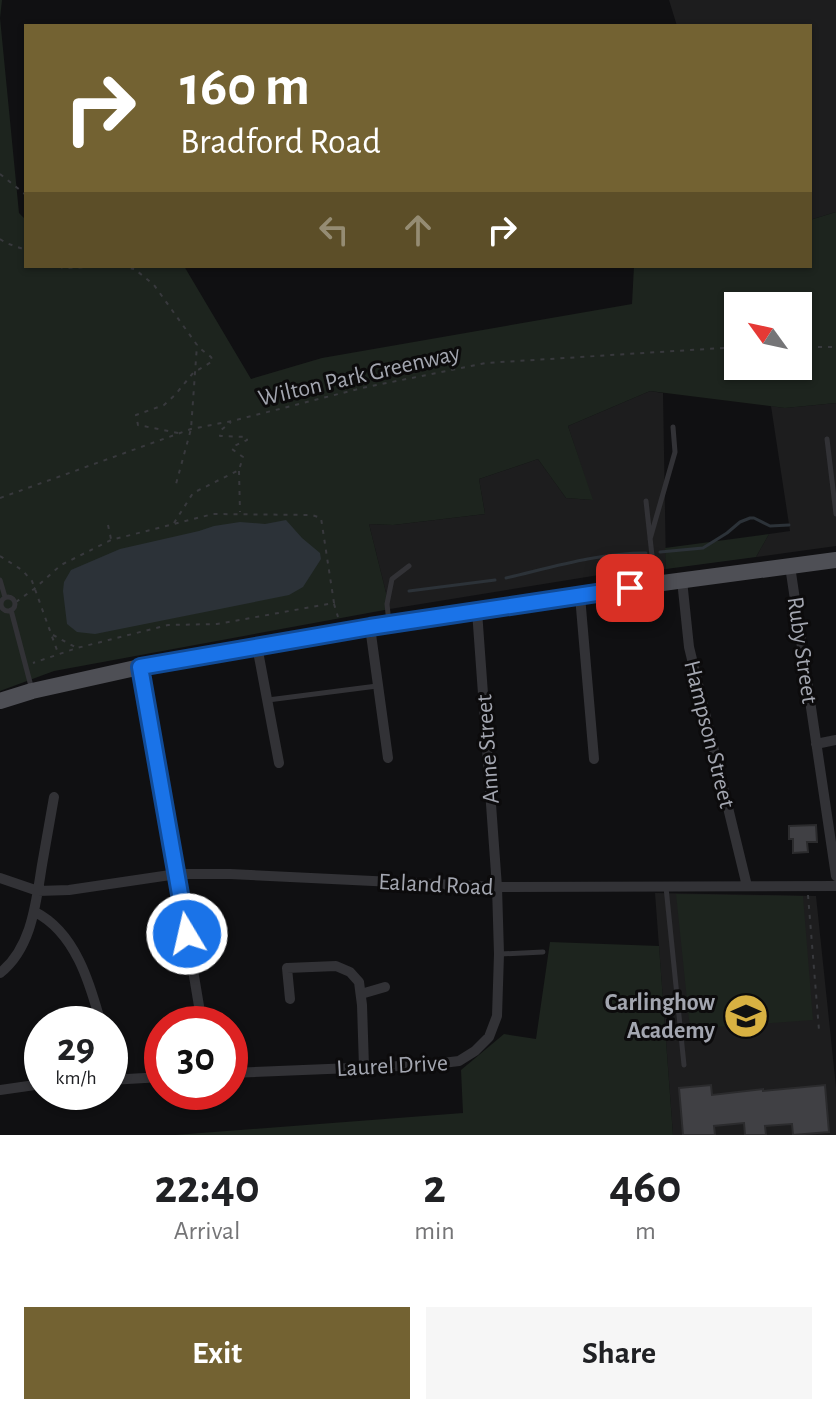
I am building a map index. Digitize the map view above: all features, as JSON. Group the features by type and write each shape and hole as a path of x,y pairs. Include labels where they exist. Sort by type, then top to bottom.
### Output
{"main road":[{"path":"0,701 140,667 257,646 655,584 836,560"}],"street":[{"name":"Ruby Street","path":"790,566 836,876"},
{"name":"Hampson Street","path":"682,580 689,647 747,886"},
{"path":"580,596 594,759"},
{"name":"Anne Street","path":"477,611 497,887"},
{"path":"370,627 388,758"},
{"path":"257,646 279,763"},
{"path":"140,667 199,1006"},
{"path":"816,744 836,740"},
{"path":"0,973 8,967 25,939 35,912 54,797"},
{"name":"Ealand Road","path":"38,891 69,890 177,874 497,887 836,886"},
{"path":"0,878 38,891"},
{"name":"Laurel Drive","path":"248,1072 459,1061 475,1051 489,1037 497,1016 497,887"},
{"path":"35,912 49,919 74,950 96,1006"},
{"path":"290,999 287,968 336,966 350,972 359,982 361,994 364,1067"},
{"path":"361,994 385,987"},
{"path":"0,1090 24,1087"}],"lane":[{"path":"650,539 675,452 673,427"},
{"path":"827,439 836,514"},
{"path":"646,501 655,584"},
{"path":"389,624 387,604 392,579 409,566"},
{"path":"0,580 5,597"},
{"path":"11,610 2,607 1,601 5,597 11,597 15,602 11,610 32,691"},
{"path":"267,700 378,685"},
{"path":"666,886 684,1065"},
{"path":"499,954 543,952"}],"path":[{"path":"0,174 24,193"},
{"path":"0,239 24,249"},
{"path":"130,268 154,285 197,345 213,361 194,372 164,405 136,415 138,425 178,433 191,429"},
{"path":"176,484 191,429 197,345"},
{"path":"812,347 836,347"},
{"name":"Wilton Park Greenway","path":"0,498 191,429 362,388 486,363 724,348"},
{"path":"232,421 220,431 220,436 247,437 247,440 232,447 243,457 239,470 240,513"},
{"path":"174,524 193,493 239,470"},
{"path":"15,602 61,565 111,540 213,514 312,515 321,518 334,603 342,632"},
{"path":"108,525 111,540"},
{"path":"0,556 22,570 32,581 59,654"},
{"path":"25,666 77,648 168,625 217,624 334,603"},
{"path":"52,635 77,648"},
{"path":"808,886 819,1030"}],"shaded area":[{"path":"669,0 836,0 836,212 812,219 812,24 676,24"},
{"path":"0,18 19,213 24,218 24,268 185,268 251,379 322,358 632,304 634,268 812,268 812,219 836,212 836,403 785,408 650,391 568,426 593,500 566,498 538,459 479,479 485,514 393,525 369,524 390,609 54,671 0,691"},
{"path":"650,391 663,393 666,569 599,575 390,609 369,524 393,525 485,514 479,479 538,459 566,498 592,500 568,426"},
{"path":"836,403 836,546 756,557 769,534 790,531 771,406 785,408"},
{"path":"286,520 320,553 321,559 303,587 289,595 95,634 77,632 67,624 63,591 71,570 120,549 214,526"},
{"path":"769,534 756,557 666,569 665,548"},
{"name":"Carlinghow Academy","path":"655,893 816,896 836,1087 836,1135 673,1135"},
{"path":"676,894 803,896 813,1020 690,1029"},
{"path":"550,942 659,946 673,1135 175,1135 463,1113 461,1070 504,1034 536,1039"}],"building":[{"path":"816,825 817,842 807,842 808,852 793,853 789,826"},
{"path":"711,1085 712,1095 825,1085 829,1132 793,1135 792,1124 765,1126 766,1135 745,1135 744,1123 714,1126 715,1135 683,1135 679,1088"}],"waterway":[{"path":"660,552 703,548 750,518 770,526 789,525"},
{"path":"506,578 593,558 646,553"},
{"path":"409,591 495,580"}],"place":[{"name":"Carlinghow Academy","path":"746,1016"}],"route":[{"path":"187,934 140,667 370,627 630,588"}]}
